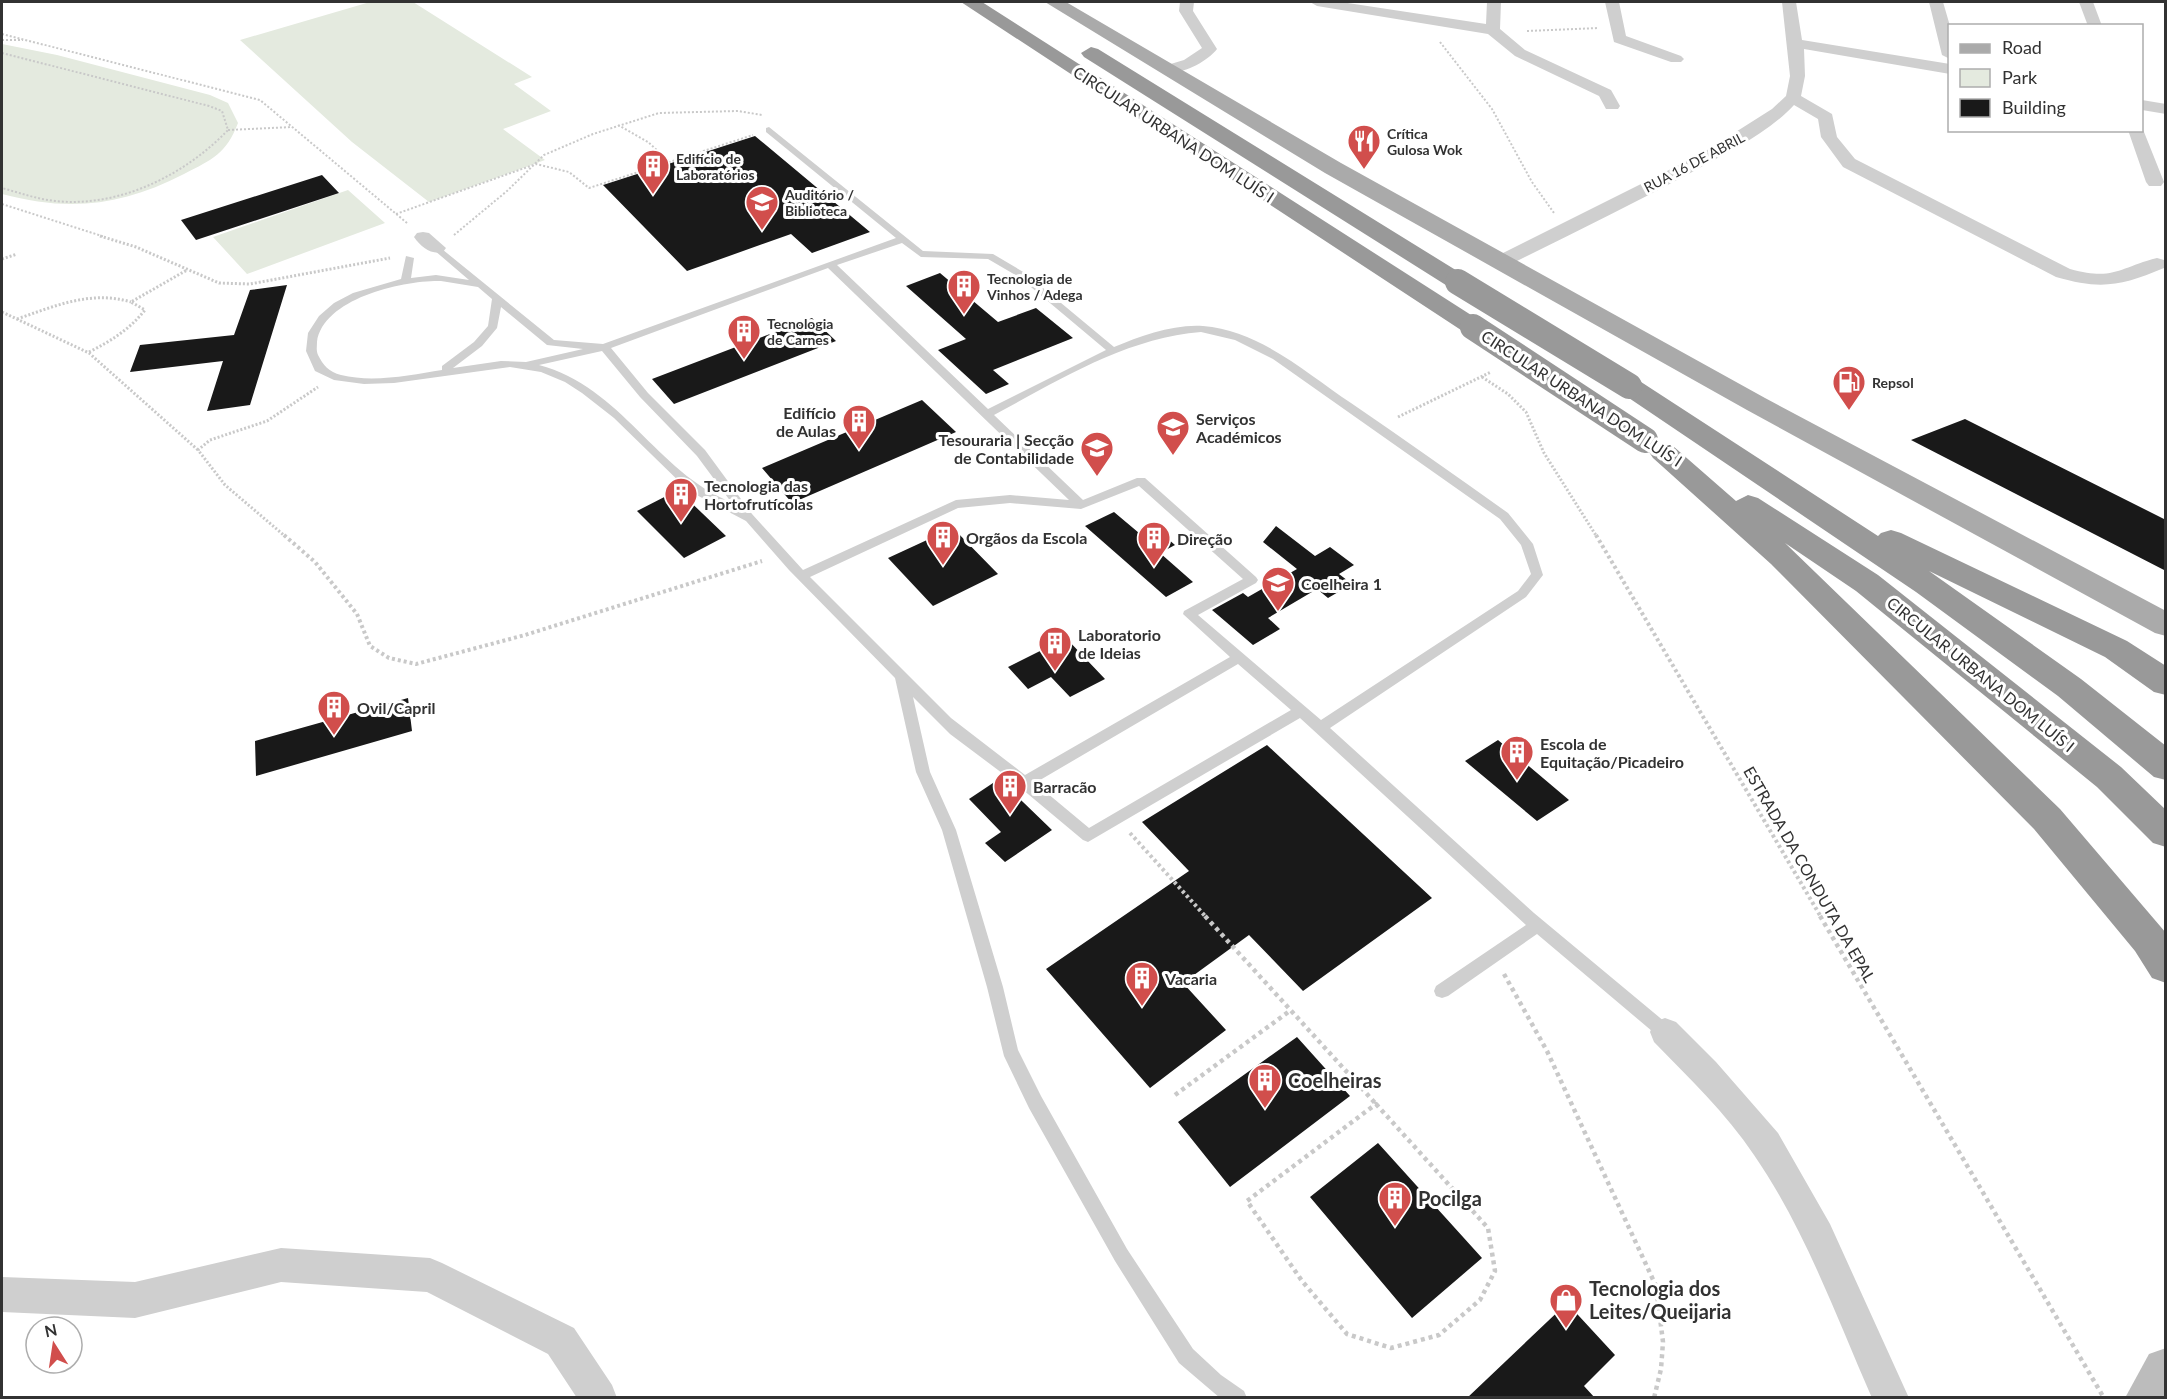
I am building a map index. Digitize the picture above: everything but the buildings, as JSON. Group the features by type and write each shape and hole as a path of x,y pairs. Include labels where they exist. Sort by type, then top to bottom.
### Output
{"highway":[{"name":"CIRCULAR URBANA DOM LUÍS I","path":"970,2 1868,583 2109,777 2166,833"},
{"name":"CIRCULAR URBANA DOM LUÍS I","path":"1078,45 1629,386 1795,493 2041,666 2166,767"},
{"path":"1654,446 1782,556 2047,819 2148,939 2166,966"},
{"path":"1795,493 2116,649 2166,683"}],"main road":[{"path":"1054,2 1334,168 1766,409 2166,626"}],"street":[{"path":"1169,69 1189,63 1210,49 1186,11 1186,2"},
{"path":"1317,2 1419,18 1493,24 1520,53 1605,93 1612,106"},
{"path":"1493,24 1494,2"},
{"path":"1612,2 1618,39 1676,59"},
{"path":"1789,2 1798,74 1793,98 1826,117 1829,137 1849,163 2063,273 2089,280 2115,282 2157,264"},
{"path":"1936,2 1948,48"},
{"path":"2086,2 2094,24"},
{"path":"1794,43 1948,69"},
{"name":"RUA 16 DE ABRIL","path":"1502,261 1761,126 1793,98"},
{"path":"2143,105 2166,109"},
{"path":"2137,132 2155,182"},
{"path":"423,237 437,248"},
{"path":"1665,1032 1718,1086 1765,1143 1802,1204 1891,1398"},
{"path":"2,1295 135,1299 281,1265 430,1275 561,1341 599,1398"}],"lane":[{"path":"769,130 921,254 990,256 1022,274 1114,352"},
{"path":"525,365 604,347 903,239"},
{"path":"437,248 551,344 604,347 644,395 701,453 748,516 781,555 945,722 983,753 1025,782 1045,803 1088,836 1301,711"},
{"path":"406,281 409,258"},
{"path":"830,264 1081,505"},
{"path":"477,284 439,278 406,281 375,288 346,300 324,316 314,333 310,348 313,362 341,380 370,382 501,364 525,365 549,371 571,381 619,416 702,495 748,516"},
{"path":"442,371 478,344 493,326 497,300"},
{"path":"987,414 1114,352 1160,334 1200,329 1226,333 1259,348 1298,372 1504,516 1527,544 1537,575 1522,594 1320,728"},
{"path":"803,575 956,504 1010,499 1081,505 1141,481 1252,580 1189,614 1301,711 1538,926 1665,1032"},
{"path":"1025,782 1240,657"},
{"path":"902,676 923,772 949,830 995,987 1010,1051 1035,1102 1121,1256 1179,1346 1214,1382 1237,1398"},
{"path":"1442,991 1538,926"}],"path":[{"path":"1419,18 1492,109 1532,182 1564,230"},
{"path":"1493,24 1517,31 1616,25"},
{"path":"2,34 260,100 423,237"},
{"path":"2,40 33,41"},
{"path":"2,53 209,106 222,111 228,130"},
{"path":"396,214 536,164 568,172 589,188 769,130 768,120 764,116 738,111 658,113 618,125 544,155 536,164 437,248"},
{"path":"618,125 648,142 669,161"},
{"path":"2,188 39,199 67,202 124,192 165,178 191,163 217,144 228,130 292,127"},
{"path":"2,204 136,247 219,283 250,284 312,274 383,257 409,258"},
{"path":"2,260 17,254"},
{"path":"131,302 188,270"},
{"path":"16,319 84,300 116,296 145,310 134,325 114,339 88,352"},
{"path":"2,312 88,352 198,450 225,485 315,562 357,614 370,646 389,658 416,664 525,635 781,555"},
{"path":"198,450 210,440 267,421 333,376"},
{"name":"ESTRADA DA CONDUTA DA EPAL","path":"1378,426 1482,377 1506,392 1523,409 1542,450 1571,491 1586,522 2104,1398"},
{"path":"1118,819 1291,1010 1376,1104 1488,1228 1495,1271 1480,1300 1439,1335 1391,1348 1347,1334 1302,1281 1247,1201 1376,1104"},
{"path":"1493,956 1548,1051 1656,1286 1664,1326 1663,1371 1654,1398"},
{"path":"1175,1095 1291,1010"}],"green space":[{"path":"370,2 413,2 532,77 514,84 551,111 503,129 545,160 429,202 352,142 240,40"},
{"path":"2,44 57,55 210,95 228,103 238,123 229,142 211,159 161,185 139,193 95,203 73,204 27,200 2,194"},
{"path":"348,190 385,223 247,274 213,237"}],"place":[{"name":"Crítica Gulosa Wok","path":"1364,170"},
{"name":"Edifício de Laboratórios","path":"653,195"},
{"name":"Auditório / Biblioteca","path":"762,231"},
{"name":"Tecnologia de Vinhos / Adega","path":"964,315"},
{"name":"Tecnologia de Carnes","path":"744,360"},
{"name":"Repsol","path":"1849,411"},
{"name":"Edifício de Aulas","path":"859,450"},
{"name":"Serviços Académicos","path":"1173,456"},
{"name":"Tesouraria | Secção de Contabilidade","path":"1097,477"},
{"name":"Tecnologia das Hortofrutícolas","path":"681,523"},
{"name":"Orgãos da Escola","path":"943,566"},
{"name":"Direção","path":"1154,567"},
{"name":"Coelheira 1","path":"1278,612"},
{"name":"Laboratorio de Ideias","path":"1055,672"},
{"name":"Ovil/Capril","path":"334,736"},
{"name":"Escola de Equitação/Picadeiro","path":"1517,781"},
{"name":"Barracão","path":"1010,815"},
{"name":"Vacaria","path":"1142,1007"},
{"name":"Coelheiras","path":"1265,1109"},
{"name":"Pocilga","path":"1395,1227"},
{"name":"Tecnologia dos Leites/Queijaria","path":"1566,1329"}]}
